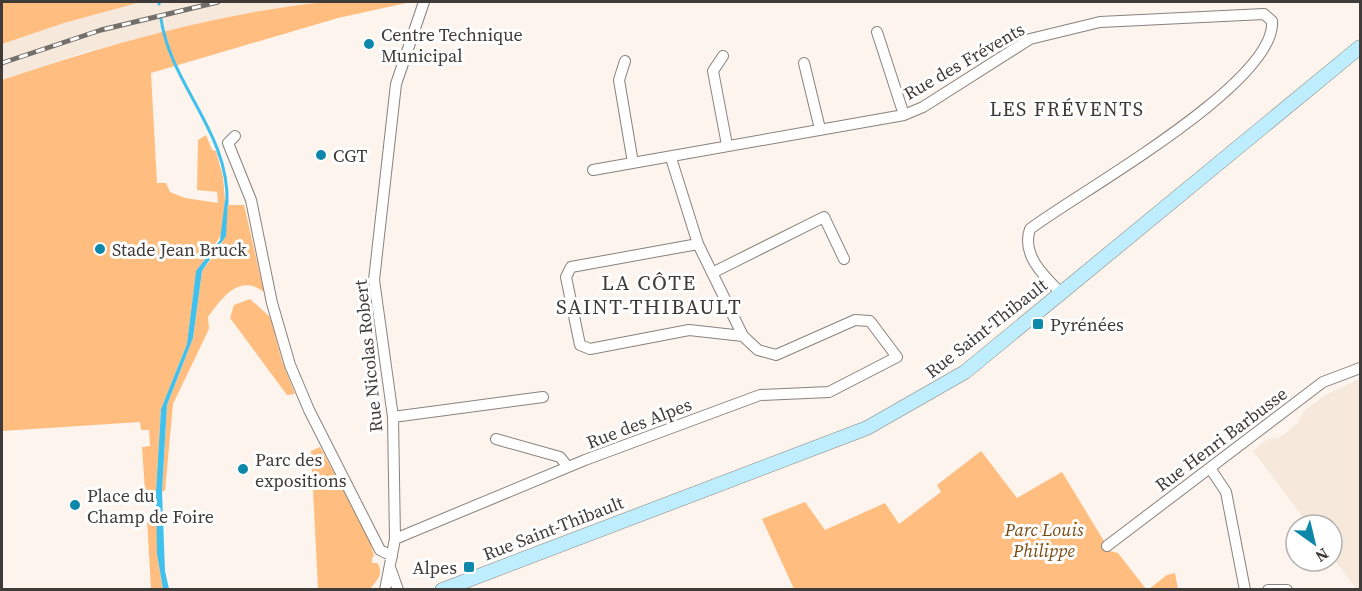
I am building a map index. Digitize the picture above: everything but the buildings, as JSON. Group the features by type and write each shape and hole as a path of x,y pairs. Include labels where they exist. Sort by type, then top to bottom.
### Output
{"main road":[{"name":"Rue Saint-Thibault","path":"442,590 867,428 965,372 1360,47"}],"street":[{"name":"Rue Nicolas Robert","path":"385,590 391,569 395,539 393,417 374,280 396,84 424,2"},
{"name":"Rue des Frévents","path":"593,170 904,115 923,107 1030,39 1100,22 1264,14 1272,21 1273,31 1245,74 1149,151 1030,229 1027,238 1029,253 1061,293"},
{"path":"877,32 904,115"},
{"path":"723,56 713,71 727,145"},
{"path":"625,61 620,80 633,163"},
{"path":"804,63 819,129"},
{"path":"235,136 228,143 251,200 272,303 290,365 309,410 380,550 392,556"},
{"path":"670,158 698,244 743,336"},
{"path":"712,273 824,217 844,259"},
{"path":"698,244 571,267 566,277 580,345 590,349 689,330 743,336"},
{"name":"Rue des Alpes","path":"395,539 568,467 760,395 829,392 897,357 870,321 855,320 776,356 758,350 743,336"},
{"name":"Rue Henri Barbusse","path":"1107,546 1323,382 1360,368"},
{"path":"393,417 543,397"},
{"path":"496,439 560,457 568,467"},
{"path":"1210,468 1226,492 1245,590"},
{"name":"Rue Nicolas Robert","path":"391,569 398,590"},
{"path":"1268,590 1287,590"}],"shaded area":[{"path":"141,2 324,2 295,5 88,51 2,80 2,44 64,23"},
{"path":"1360,379 1360,589 1357,590 1344,572 1344,513 1300,513 1253,451 1266,440 1279,438 1298,423 1303,412 1325,395"}],"green space":[{"path":"2,2 141,2 64,23 2,44"},
{"name":"Stade Jean Bruck","path":"324,2 411,2 338,18 151,73 157,183 166,183 170,192 185,198 218,203 217,192 197,190 198,140 206,135 212,150 216,151 223,177 225,200 222,234 196,272 187,344 161,409 156,492 145,491 142,447 150,446 149,430 141,430 140,422 2,431 2,80 161,32 242,14"},
{"path":"228,205 244,205 264,292 247,285 232,290 208,317 209,329 173,404 165,491 162,491 167,405 193,338 202,271 222,245"},
{"path":"250,299 270,317 282,361 295,394 287,395 230,318 234,305"},
{"path":"320,447 369,538 374,556 372,563 377,563 380,571 379,577 370,589 318,589 311,451"},
{"name":"Parc Louis Philippe","path":"981,451 1017,498 1062,472 1110,551 1118,553 1146,589 794,589 762,519 805,502 825,530 885,503 899,524 941,492 937,485"},
{"path":"157,518 157,554 163,589 151,589 147,519"},
{"path":"1175,573 1178,589 1149,589 1167,575"}],"water":[{"path":"225,200 228,200 226,236 202,271 193,338 167,405 162,491 165,571 169,589 163,589 157,554 156,492 161,409 187,344 196,271 220,240"}],"waterway":[{"path":"161,19 176,66 210,132 219,155 225,178 227,204"}],"railway":[{"path":"2,63 101,30 218,2"}],"place":[{"name":"Centre Technique Municipal","path":"369,44"},
{"name":"CGT","path":"321,155"},
{"name":"Stade Jean Bruck","path":"100,249"},
{"name":"Pyrénées","path":"1038,324"},
{"name":"Parc des expositions","path":"243,469"},
{"name":"Place du Champ de Foire","path":"75,505"},
{"name":"Alpes","path":"469,567"}],"district":[{"name":"LES FRÉVENTS","path":"1067,109"},
{"name":"LA CÔTE SAINT-THIBAULT","path":"649,294"}]}
